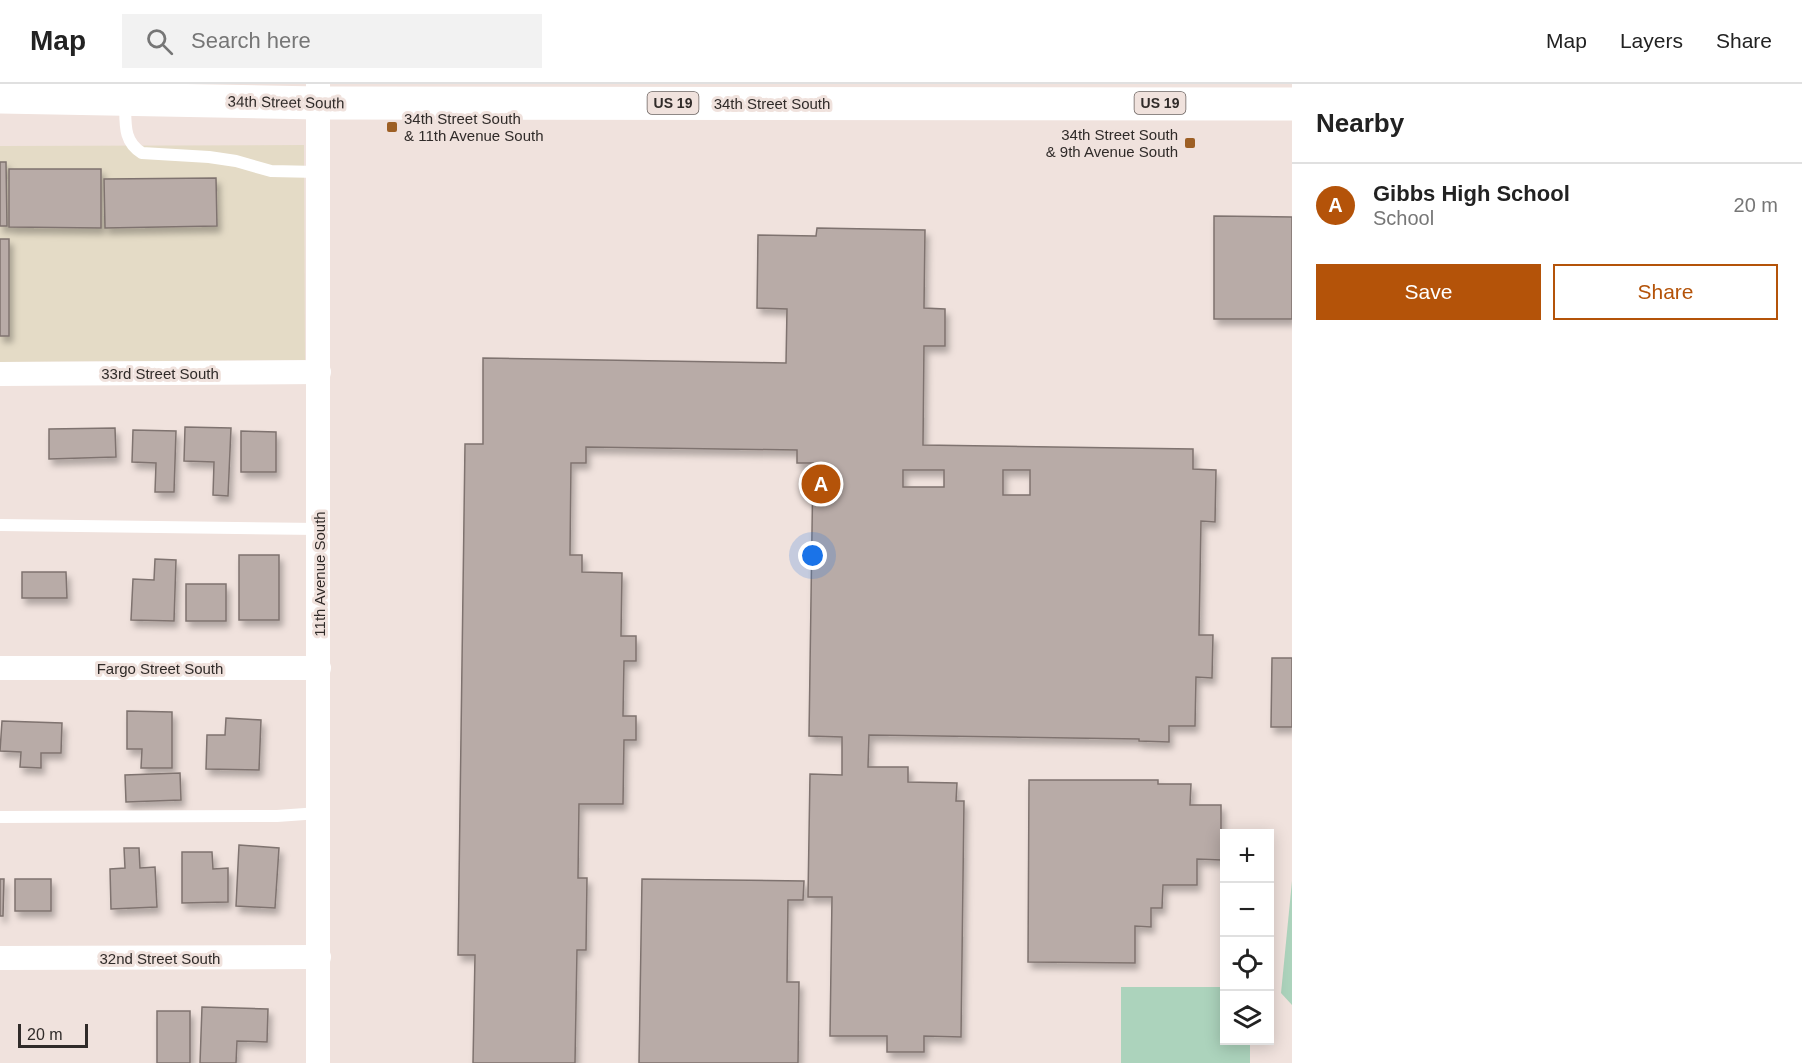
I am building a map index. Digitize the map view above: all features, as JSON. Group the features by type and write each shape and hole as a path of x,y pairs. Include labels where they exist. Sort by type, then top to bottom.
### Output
{"highway":[{"name":"34th Street South","path":"0,97 125,99 318,93 1292,104"}],"street":[{"name":"11th Avenue South","path":"318,93 318,1063"},
{"name":"33rd Street South","path":"0,374 319,372"},
{"name":"Fargo Street South","path":"0,668 319,668"},
{"name":"32nd Street South","path":"0,958 319,957"}],"lane":[{"path":"125,99 126,133 133,148 142,153 209,157 236,161 271,171 318,172"},
{"path":"0,525 319,529"},
{"path":"0,818 277,816 319,813"}],"shaded area":[{"path":"304,145 305,360 0,362 0,146"}],"green space":[{"path":"1292,881 1292,1005 1281,993"},
{"path":"1121,987 1220,987 1220,1045 1250,1045 1250,1063 1121,1063"}],"building":[{"path":"0,162 6,162 7,226 0,226"},
{"path":"9,169 101,169 101,228 9,227"},
{"path":"216,178 217,226 105,228 104,179"},
{"path":"1214,216 1292,217 1292,319 1214,319"},
{"path":"817,228 925,230 924,308 945,309 945,346 924,346 923,445 1193,449 1193,469 1216,470 1215,522 1201,521 1199,635 1213,635 1212,678 1196,677 1195,726 1169,726 1169,742 1139,741 1139,739 869,735 868,767 908,767 908,782 957,783 956,801 964,801 961,1037 924,1036 924,1052 887,1052 887,1036 830,1036 832,897 808,897 810,774 842,775 842,737 809,736 813,463 797,463 797,450 586,447 586,463 571,463 570,555 582,555 582,572 622,573 621,636 636,636 636,661 624,661 623,716 636,716 636,740 624,740 623,804 579,804 578,878 587,878 586,950 577,950 575,1063 473,1063 475,955 458,955 465,444 483,444 483,358 786,363 787,309 757,308 758,235 816,236","holes":["903,470 944,470 944,487 903,487","1003,470 1030,470 1030,495 1003,495"]},
{"path":"0,239 9,239 9,336 0,336"},
{"path":"185,427 231,428 228,496 213,495 214,462 184,461"},
{"path":"115,428 116,457 49,459 49,429"},
{"path":"133,430 176,431 174,492 155,492 156,463 132,462"},
{"path":"241,431 276,432 276,472 241,472"},
{"path":"239,555 279,555 279,620 239,620"},
{"path":"155,559 176,560 174,621 131,620 133,579 154,580"},
{"path":"22,572 66,572 67,598 22,598"},
{"path":"186,584 226,584 226,621 186,621"},
{"path":"1272,658 1292,658 1292,727 1271,727"},
{"path":"127,711 172,712 172,768 141,768 142,749 127,749"},
{"path":"226,718 261,720 259,770 206,769 207,735 225,735"},
{"path":"2,721 62,723 61,753 41,753 41,768 20,767 21,752 0,751"},
{"path":"180,773 181,800 126,802 125,775"},
{"path":"1029,780 1158,780 1158,784 1191,784 1190,805 1221,805 1220,860 1197,859 1197,885 1163,885 1162,908 1151,908 1151,927 1135,926 1135,963 1028,962"},
{"path":"239,845 279,848 275,908 236,906"},
{"path":"124,848 139,848 140,868 155,867 157,907 111,909 110,869 125,868"},
{"path":"182,852 212,852 213,869 228,868 228,902 182,903"},
{"path":"0,879 4,879 3,916 0,916"},
{"path":"15,879 51,879 51,911 15,911"},
{"path":"642,879 804,881 803,900 788,900 787,982 799,982 798,1063 639,1063"},
{"path":"202,1007 268,1009 267,1042 237,1041 236,1063 200,1063"},
{"path":"157,1011 190,1011 190,1063 157,1063"}],"place":[{"name":"34th Street South & 11th Avenue South","path":"392,127"},
{"name":"34th Street South & 9th Avenue South","path":"1190,143"},
{"name":"Gibbs High School","path":"821,484"}]}
